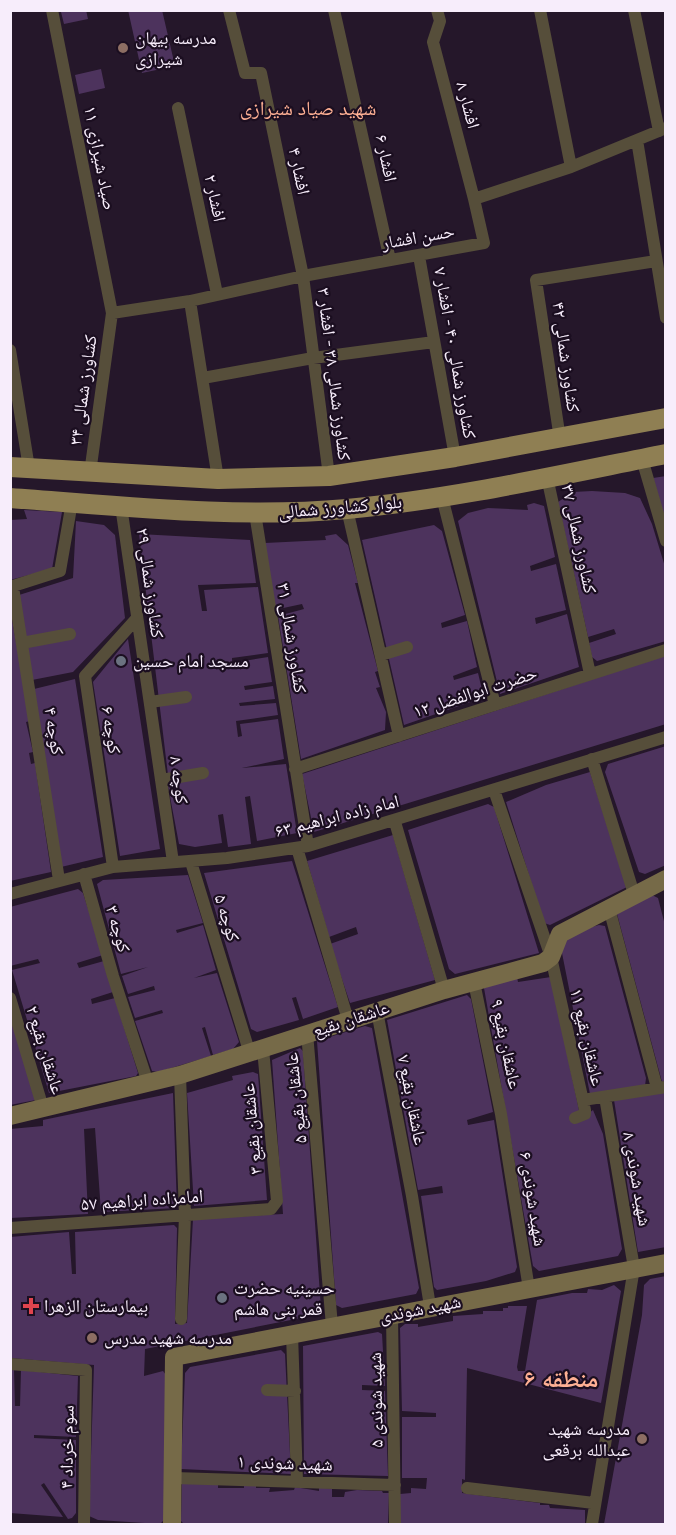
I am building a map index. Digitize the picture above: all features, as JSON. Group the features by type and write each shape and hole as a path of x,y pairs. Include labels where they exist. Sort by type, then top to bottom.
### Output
{"main road":[{"name":"بلوار کشاورز شمالی","path":"20,467 218,479 329,476 560,439 666,418"},
{"name":"بلوار کشاورز شمالی","path":"10,498 255,513 347,509 442,496 666,454"},
{"path":"95,473 87,487 91,499 98,504"}],"street":[{"name":"صیاد شیرازی ۱۱","path":"52,10 112,313"},
{"name":"افشار ۴","path":"229,10 245,74 261,73 303,276"},
{"name":"افشار ۶","path":"334,10 390,260"},
{"path":"540,10 571,167"},
{"path":"474,199 571,167 662,129 634,10"},
{"name":"افشار ۸","path":"439,16 433,42 474,199"},
{"name":"افشار ۲","path":"178,108 217,294"},
{"path":"637,141 666,318"},
{"name":"حسن افشار","path":"112,313 190,301 303,276 484,243 474,199"},
{"name":"کشاورز شمالی ۴۰ - افشار ۷","path":"419,256 455,457"},
{"name":"کشاورز شمالی ۴۲","path":"560,439 536,280 656,261"},
{"name":"کشاورز شمالی ۳۸ - افشار ۳","path":"303,276 329,476"},
{"path":"190,301 218,479"},
{"name":"کشاورز شمالی ۳۴","path":"95,473 112,313"},
{"path":"203,378 313,358 434,342"},
{"path":"10,350 20,467"},
{"path":"642,459 666,541"},
{"name":"کشاورز شمالی ۳۷","path":"547,477 590,674"},
{"path":"442,496 495,705"},
{"path":"12,587 60,571 72,502"},
{"name":"کشاورز شمالی ۲۹","path":"121,506 150,702"},
{"path":"347,509 399,736"},
{"name":"کشاورز شمالی ۳۱","path":"255,513 295,769 303,847 325,942 348,1020"},
{"name":"کوچه ۴","path":"12,587 59,880"},
{"name":"کوچه ۶","path":"113,867 84,676 137,618"},
{"path":"22,643 70,634"},
{"path":"381,655 407,647"},
{"name":"حضرت ابوالفضل ۱۲","path":"295,769 666,651"},
{"path":"150,702 186,697"},
{"name":"کوچه ۸","path":"150,702 172,862"},
{"name":"امام زاده ابراهیم ۶۳","path":"10,894 113,867 191,862 303,847 395,822 666,737"},
{"path":"592,759 634,894"},
{"path":"161,780 203,773"},
{"name":"عاشقان بقیع ۱۱","path":"494,790 551,957 583,1100 585,1114 575,1118"},
{"path":"395,822 444,990"},
{"name":"کوچه ۵","path":"191,862 229,984 256,1052"},
{"name":"کوچه ۳","path":"84,874 118,994 148,1083"},
{"path":"551,957 555,942 561,934 634,894 665,881"},
{"path":"583,1100 661,1087 609,908"},
{"name":"عاشقان بقیع","path":"10,1116 180,1075 444,990 543,963 551,957"},
{"name":"عاشقان بقیع ۹","path":"474,982 501,1114"},
{"name":"عاشقان بقیع ۲","path":"11,1001 44,1108"},
{"name":"عاشقان بقیع ۷","path":"377,1011 430,1306"},
{"name":"عاشقان بقیع ۵","path":"307,1033 320,1159 332,1326"},
{"name":"عاشقان بقیع ۳","path":"256,1052 277,1201 275,1206"},
{"path":"180,1075 185,1215 181,1319"},
{"name":"شهید شوندی ۸","path":"592,1524 634,1268 605,1097"},
{"name":"شهید شوندی ۶","path":"501,1114 529,1289"},
{"name":"امامزاده ابراهیم ۵۷","path":"10,1228 271,1209 275,1206"},
{"name":"شهید شوندی","path":"174,1478 174,1357 430,1306 666,1263"},
{"name":"شهید شوندی ۵","path":"392,1315 395,1524"},
{"path":"292,1334 297,1481"},
{"name":"سوم خرداد ۴","path":"10,1364 86,1370 84,1524"},
{"path":"267,1390 295,1391"},
{"path":"172,1524 174,1478"},
{"name":"شهید شوندی ۱","path":"174,1478 395,1485"},
{"path":"466,1488 594,1503"}],"building":[{"path":"86,10 88,19 64,24 61,12"},
{"path":"128,10 162,10 175,66 142,73"},
{"path":"101,69 105,88 79,94 75,75"},
{"path":"666,476 666,522 653,478"},
{"path":"573,492 625,493 640,498 652,524 666,570 666,641 597,661 592,657 589,643 616,634 614,629 588,637 558,502"},
{"path":"534,503 544,506 555,557 530,566 531,571 556,564 566,610 535,618 536,624 567,614 579,667 500,694 458,521 468,513 488,508 528,510 527,505"},
{"path":"24,510 62,512 52,569 10,580 10,520 27,519"},
{"path":"76,521 104,525 115,535 125,618 73,672 32,680 19,595 73,578"},
{"path":"434,525 442,531 465,615 441,623 442,628 467,621 477,667 453,676 454,680 478,673 483,694 482,698 404,725 362,540"},
{"path":"139,534 250,540 256,583 198,585 202,611 207,611 204,590 258,587 268,653 232,658 232,663 268,657 272,682 244,686 245,690 273,686 275,699 239,703 240,706 276,703 278,715 236,721 238,737 242,736 240,724 278,719 284,759 242,768 286,764 297,833 257,841 250,796 245,797 251,844 228,847 223,814 218,815 222,843 195,847 179,844 168,786 177,784 176,780 168,775"},
{"path":"336,534 348,545 358,583 355,583 378,671 375,672 380,687 376,688 386,712 385,730 301,759 278,616 304,609 302,604 274,610 265,543 326,540 325,536"},
{"path":"10,608 30,721 26,722 33,752 29,753 31,764 35,763 51,872 10,881"},
{"path":"128,639 160,849 120,856 93,682"},
{"path":"666,655 666,724 314,832 302,774"},
{"path":"75,679 103,857 61,867 34,689"},
{"path":"666,746 666,865 645,874 639,872 605,772 608,764"},
{"path":"590,772 627,887 550,925 544,923 506,802 546,785"},
{"path":"488,804 494,807 539,953 455,974 449,969 408,830"},
{"path":"393,835 435,980 350,1003 330,944 358,934 356,927 329,937 307,861"},
{"path":"292,861 338,1007 303,1019 296,997 292,998 299,1020 257,1032 251,1029 204,873"},
{"path":"188,875 203,923 176,930 177,933 203,925 216,970 194,978 217,973 239,1042 233,1049 213,1055 205,1027 202,1028 211,1056 158,1072 152,1071 135,1021 163,1013 162,1010 135,1018 128,997 155,990 154,986 128,994 122,976 148,967 121,974 97,884 103,880"},
{"path":"78,889 83,893 103,955 77,963 79,968 104,961 113,992 91,999 92,1004 115,998 138,1073 136,1076 49,1093 12,970 40,963 38,959 10,966 10,907"},
{"path":"652,895 658,898 666,929 666,1081 662,1082 617,914"},
{"path":"599,925 605,926 646,1078 645,1086 590,1094 561,948 564,939 577,931"},
{"path":"517,977 518,982 551,977 580,1115 577,1122 593,1110 603,1134 622,1249 618,1256 539,1271 533,1266 484,988"},
{"path":"467,995 471,999 493,1112 467,1120 468,1125 494,1120 517,1267 515,1272 486,1281 437,1290 434,1287 421,1196 443,1193 442,1186 418,1190 387,1020"},
{"path":"10,1016 36,1100 10,1105"},
{"path":"365,1026 372,1028 419,1288 416,1294 342,1308 336,1305 317,1041"},
{"path":"300,1048 303,1051 321,1309 316,1315 145,1349 144,1376 163,1371 166,1375 164,1520 160,1524 98,1520 89,1516 94,1365 10,1358 10,1237 69,1232 72,1274 76,1274 75,1232 174,1225 177,1228 175,1324 187,1323 193,1219 283,1214 272,1060"},
{"path":"253,1072 258,1074 267,1200 194,1206 187,1093 233,1080 232,1076"},
{"path":"666,1092 666,1247 638,1252 614,1100"},
{"path":"173,1093 177,1208 101,1212 95,1128 84,1129 88,1214 10,1218 10,1129 43,1126 43,1120"},
{"path":"666,1276 666,1524 604,1524 642,1315 644,1285 650,1279"},
{"path":"614,1285 621,1291 601,1403 467,1368 465,1480 462,1479 462,1493 540,1503 540,1505 549,1505 550,1508 585,1510 585,1524 399,1524 400,1494 411,1493 411,1488 426,1489 427,1478 402,1478 402,1417 436,1417 436,1413 402,1411 400,1328 405,1324 418,1324 418,1327 453,1321 453,1316 483,1314 483,1311 503,1311 503,1308 508,1308 508,1306 527,1306 517,1367 518,1371 525,1371 537,1300 572,1293 587,1293 588,1289 602,1290"},
{"path":"378,1332 382,1334 385,1386 362,1385 362,1390 385,1391 388,1476 304,1474 303,1346"},
{"path":"281,1350 285,1354 291,1474 181,1469 185,1373 190,1367"},
{"path":"10,1369 14,1370 15,1406 20,1406 21,1370 78,1376 76,1437 34,1435 34,1438 76,1440 76,1513 72,1518 68,1519 44,1483 41,1485 63,1517 10,1513"},
{"path":"182,1484 218,1484 218,1488 244,1488 244,1485 256,1485 256,1488 270,1488 269,1492 294,1490 295,1487 319,1491 319,1487 332,1489 332,1497 344,1497 345,1492 357,1490 382,1491 389,1493 388,1524 184,1524 181,1521"}],"place":[{"name":"مدرسه بیهان شیرازی","path":"123,48"},
{"name":"مسجد امام حسین","path":"121,661"},
{"name":"حسینیه حضرت قمر بنی هاشم","path":"222,1298"},
{"name":"بیمارستان الزهرا","path":"31,1306"},
{"name":"مدرسه شهید مدرس","path":"92,1338"},
{"name":"مدرسه شهید عبدالله برقعی","path":"642,1439"}],"district":[{"name":"شهید صیاد شیرازی","path":"308,108"},
{"name":"منطقه ۶","path":"561,1379"}]}
